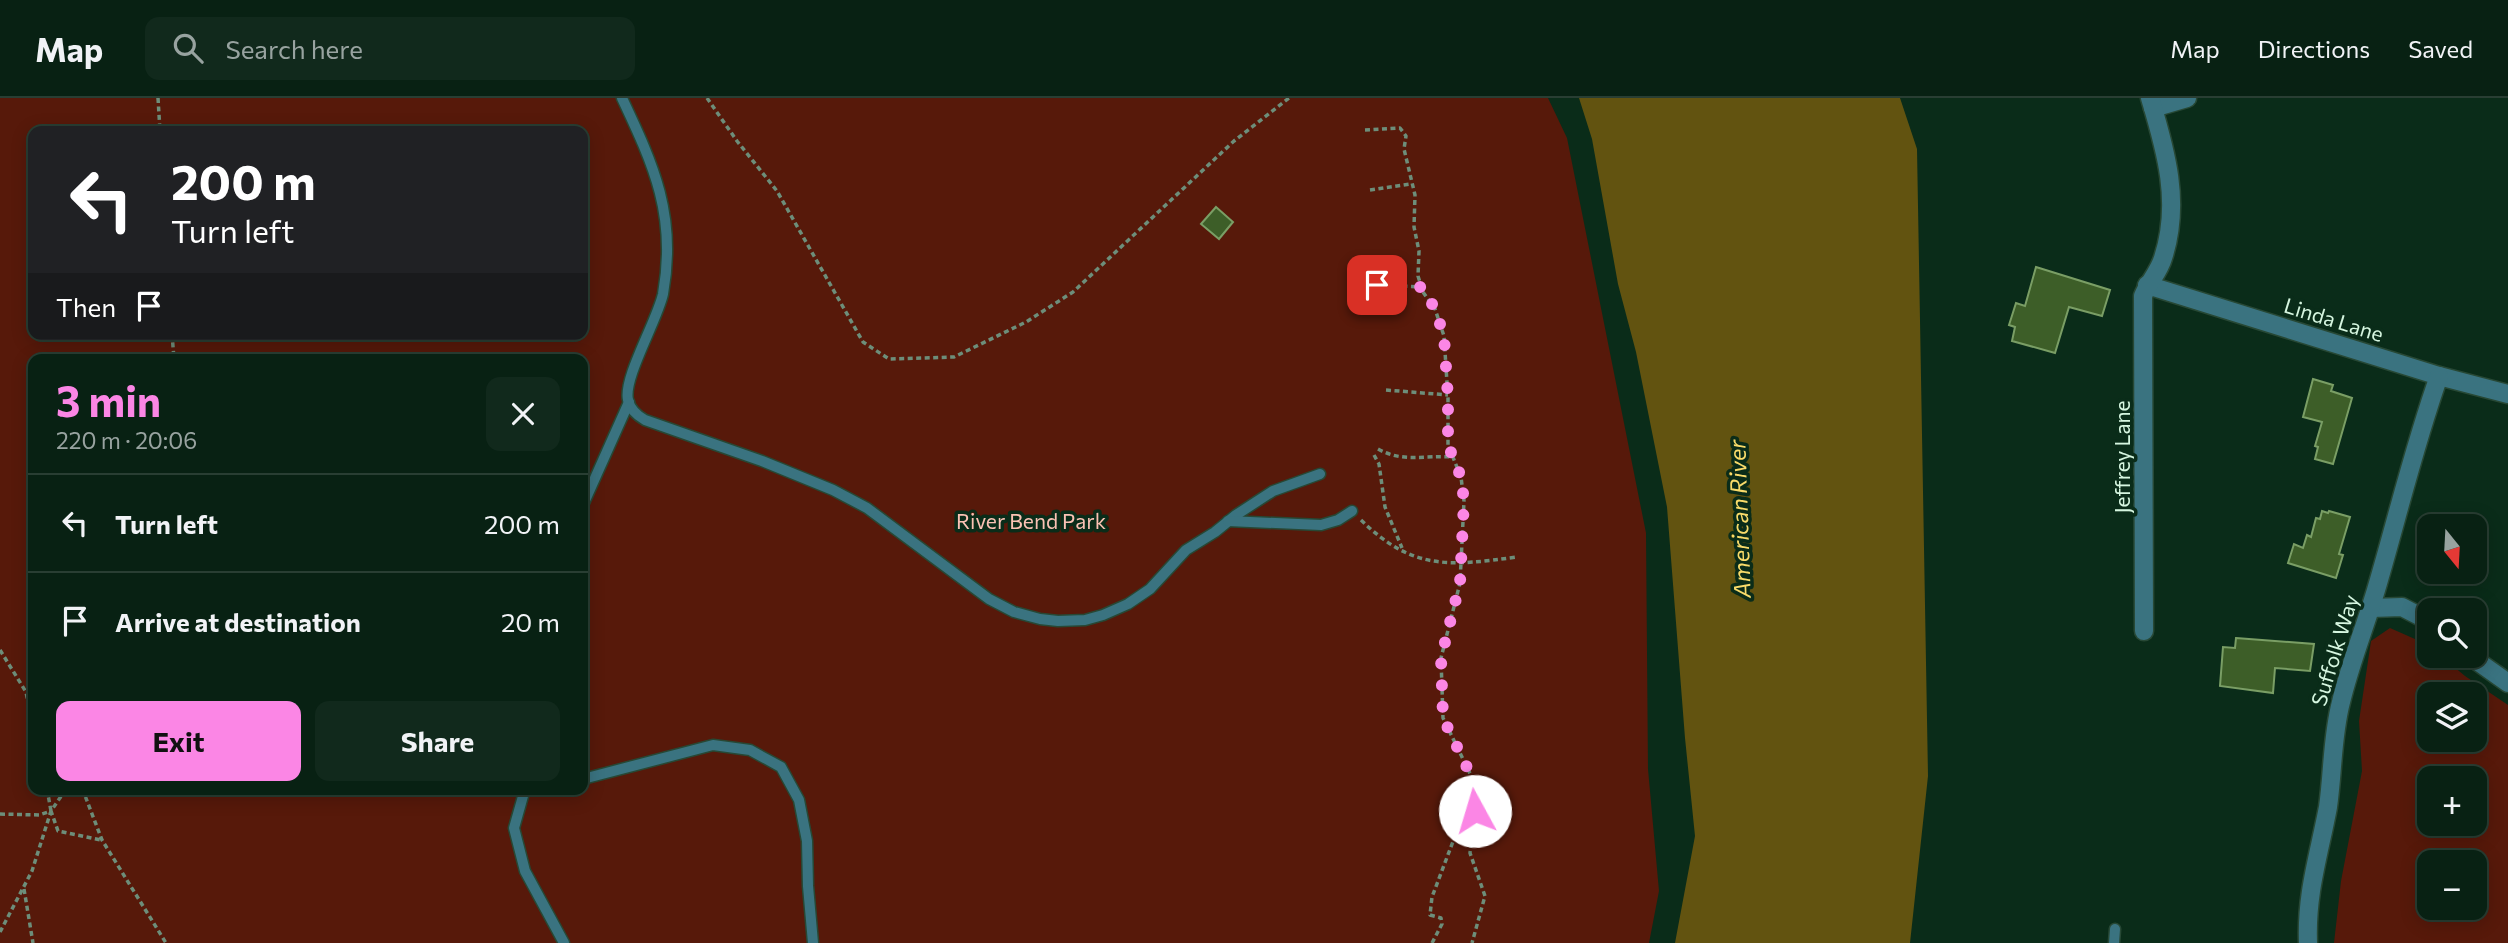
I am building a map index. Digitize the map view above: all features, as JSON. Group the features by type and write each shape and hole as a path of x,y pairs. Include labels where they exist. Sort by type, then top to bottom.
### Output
{"street":[{"path":"2147,285 2162,261 2171,220 2172,189 2168,159 2152,103 2187,98"},
{"name":"Linda Lane","path":"2147,285 2439,376 2508,394"},
{"name":"Jeffrey Lane","path":"2144,631 2143,296 2147,285"},
{"name":"Suffolk Way","path":"2308,943 2308,903 2328,801 2341,701 2439,376"},
{"path":"2371,608 2402,607 2417,615"},
{"path":"2487,668 2508,683"}],"lane":[{"path":"588,494 629,402 628,386 656,317 667,260 663,201 654,167 622,98"},
{"path":"629,402 637,415 645,420 798,474 856,502 989,599 1014,612 1058,621 1085,620 1128,604 1150,589 1186,550 1273,491 1320,474"},
{"path":"1228,522 1321,525 1338,520 1352,511"},
{"path":"588,778 713,745 750,750 781,767 799,800 804,827 813,943"},
{"path":"523,795 514,828 525,872 564,943"},
{"path":"2114,943 2115,929"}],"path":[{"path":"158,98 159,126"},
{"path":"707,98 777,191 863,342 890,359 954,357 1026,322 1073,292 1234,141 1289,98"},
{"path":"1365,130 1401,128 1406,136 1404,149 1415,195 1414,228 1419,251 1418,276 1440,321 1446,350 1448,445 1461,477 1464,524 1460,583 1441,658 1443,718 1478,790 1470,853 1485,896 1472,943"},
{"path":"1370,190 1411,184"},
{"path":"1377,285 1422,287"},
{"path":"1386,390 1448,395"},
{"path":"1378,449 1399,458 1452,457"},
{"path":"1374,454 1379,464 1385,507 1403,550"},
{"path":"1352,511 1373,531 1403,550 1433,563 1460,564 1517,557"},
{"path":"0,650 26,692 28,702"},
{"path":"1432,943 1442,924 1441,918 1430,915 1432,897 1460,822 1471,776"},
{"path":"48,795 58,831 102,840"},
{"path":"0,932 39,852 51,811 62,795"},
{"path":"85,795 102,840 166,943"},
{"path":"0,814 39,815 51,811"},
{"path":"23,887 33,943"}],"green space":[{"name":"River Bend Park","path":"0,98 1548,98 1567,138 1646,533 1648,769 1659,891 1649,943 0,943"},
{"path":"2390,628 2417,640 2417,668 2455,668 2474,682 2417,682 2417,752 2487,752 2487,691 2508,705 2508,943 2334,943 2341,881 2362,771 2359,721 2371,641"}],"water":[{"name":"American River","path":"1579,98 1900,98 1917,149 1928,776 1910,943 1675,943 1695,836 1667,507 1636,352 1618,284 1592,139"}],"building":[{"path":"1216,207 1233,222 1219,239 1201,224"},
{"path":"2036,267 2110,290 2102,316 2069,307 2055,353 2012,341 2015,327 2009,325 2016,303 2025,306"},
{"path":"2313,379 2333,385 2331,391 2352,398 2333,464 2315,459 2318,447 2315,446 2322,422 2303,417"},
{"path":"2322,511 2350,517 2339,554 2343,555 2336,578 2288,563 2294,544 2303,548 2307,535 2311,537 2316,518 2320,519"},
{"path":"2236,638 2314,644 2310,671 2275,668 2273,693 2220,686 2223,647 2235,648"}],"route":[{"path":"1377,285 1422,287 1435,309 1444,336 1448,445 1461,477 1464,524 1460,583 1441,658 1443,718 1478,790 1475,811"}]}
